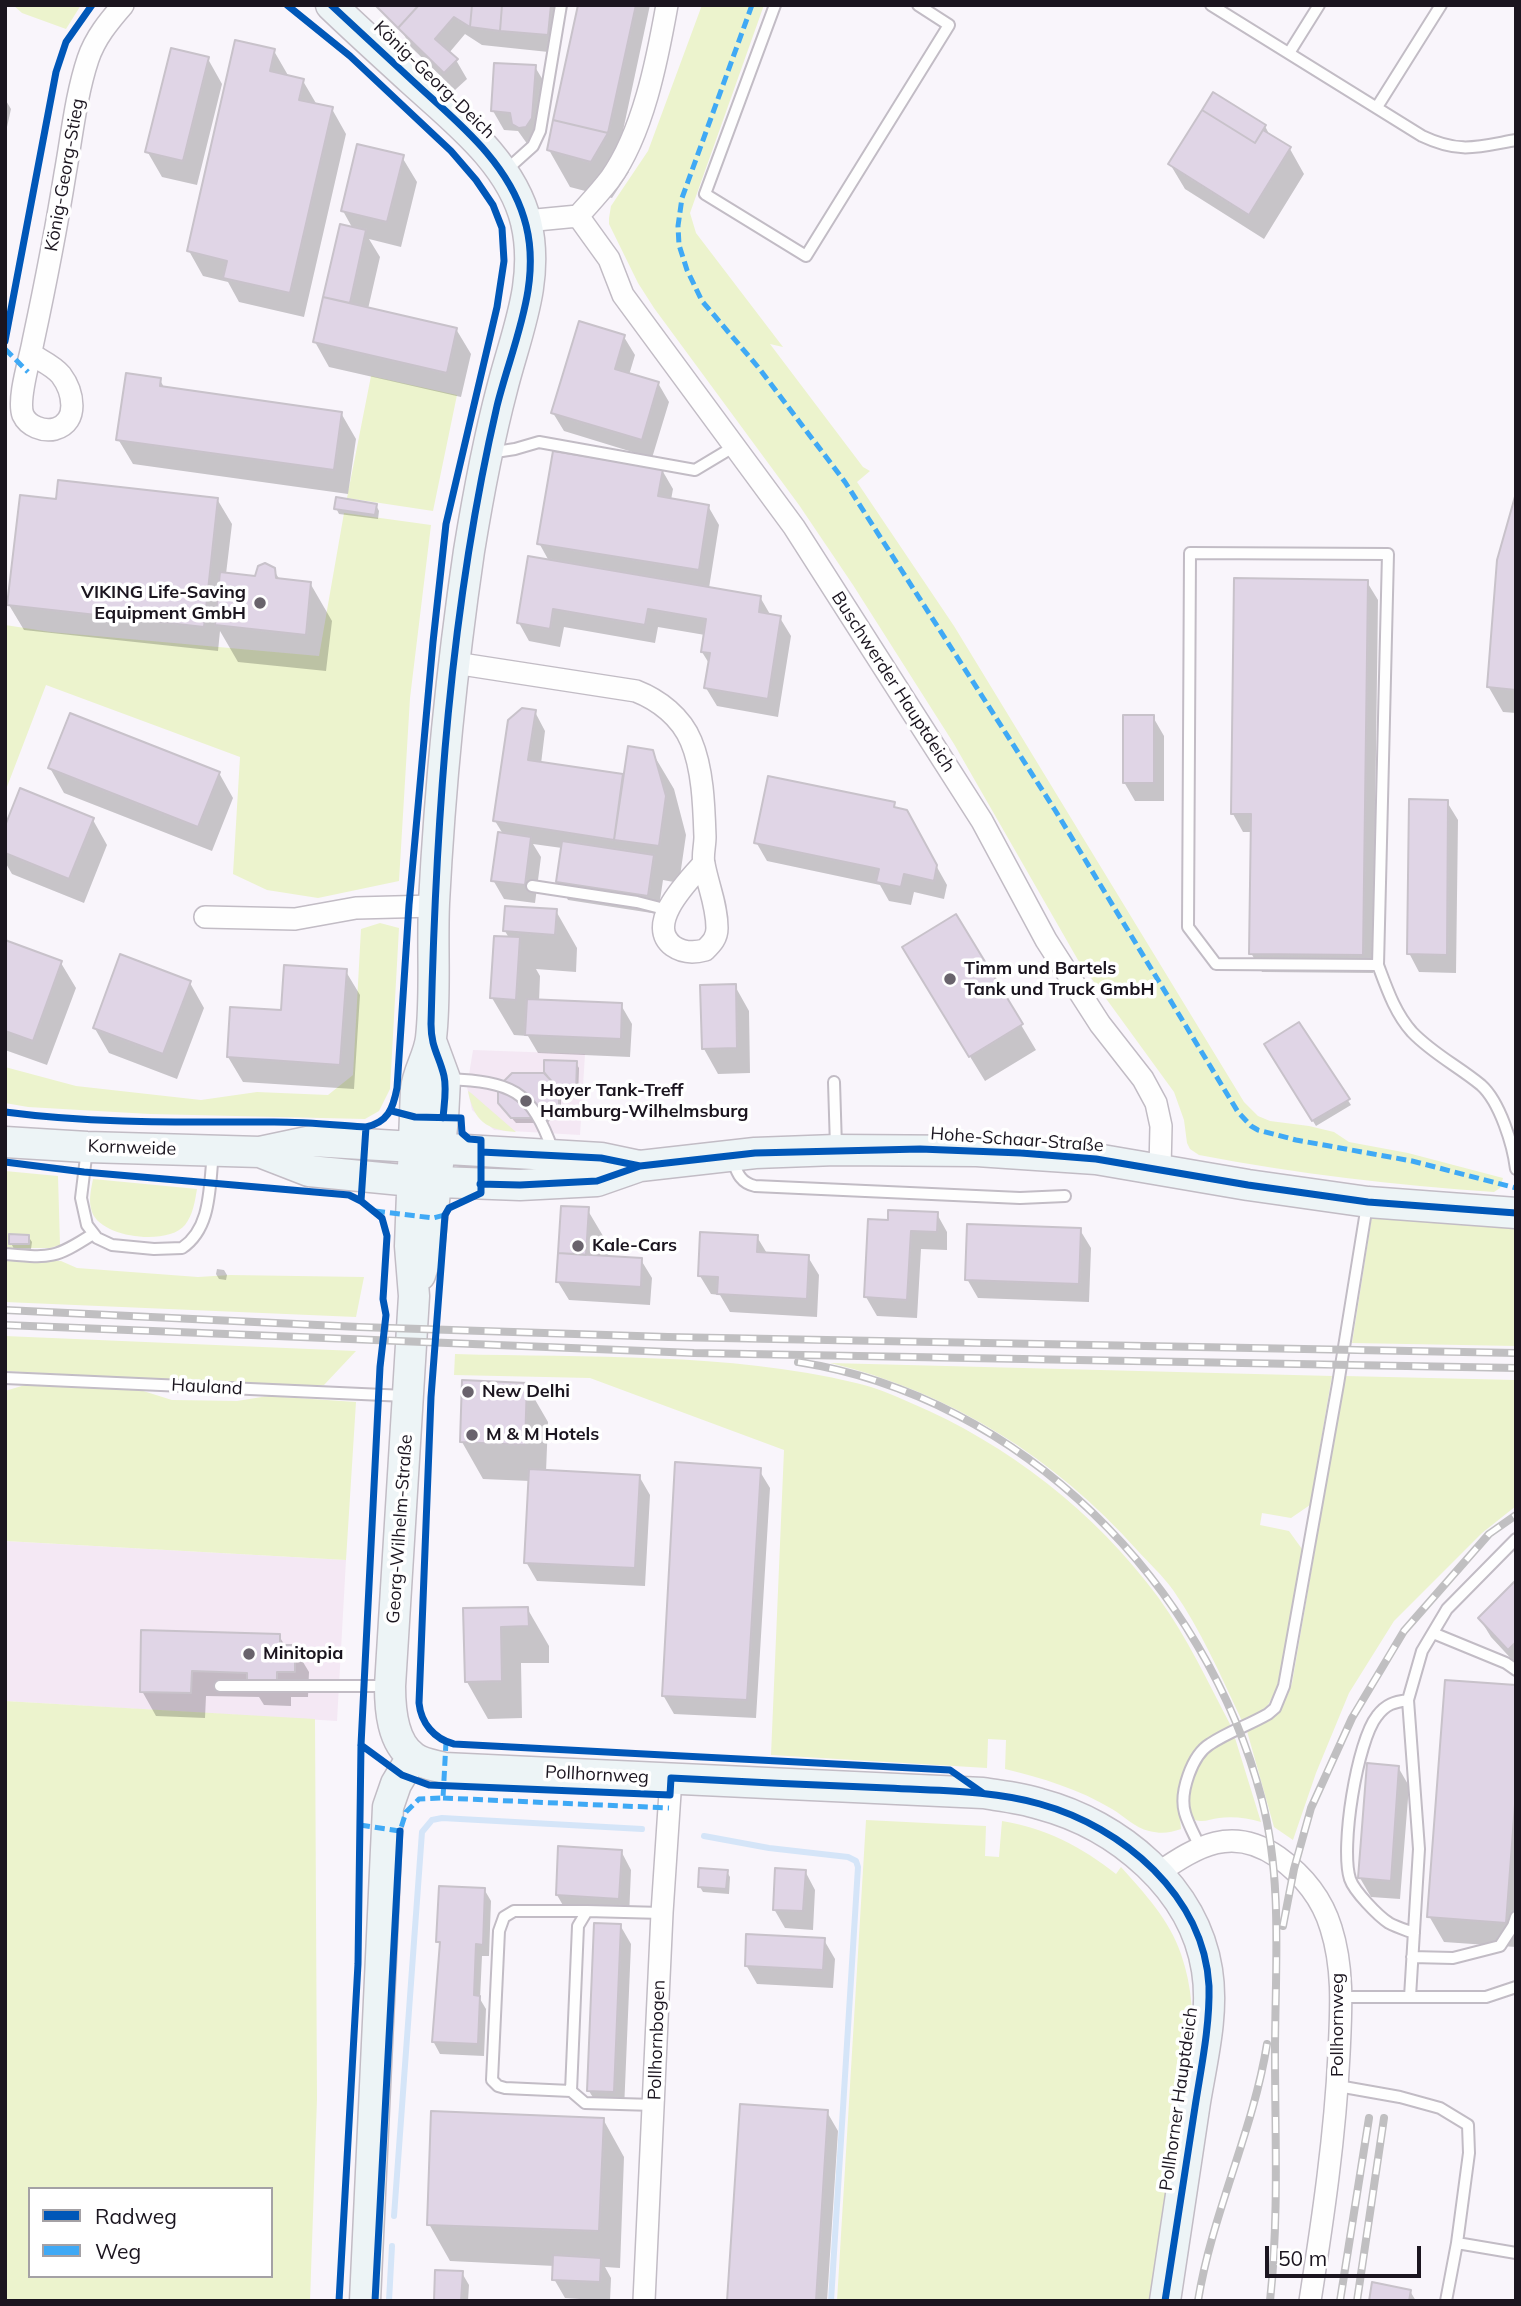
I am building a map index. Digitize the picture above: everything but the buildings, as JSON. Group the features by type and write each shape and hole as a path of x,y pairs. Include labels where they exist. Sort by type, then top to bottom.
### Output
{"main road":[{"name":"König-Georg-Deich","path":"331,5 443,109 503,173 516,194 526,221"},
{"name":"Georg-Wilhelm-Straße","path":"427,1149 417,1075 431,1041 434,906 455,663 470,549 487,453 528,291 529,244 526,221"},
{"name":"Georg-Wilhelm-Straße","path":"419,1760 400,1740 391,1718 390,1686 414,1296 410,1246 425,1181 427,1149 445,1079 431,1041"},
{"name":"Kornweide","path":"5,1142 260,1152 312,1141 427,1149"},
{"name":"Hohe-Schaar-Straße","path":"427,1149 601,1158 640,1166"},
{"name":"Hohe-Schaar-Straße","path":"425,1181 520,1185 597,1181 640,1166 730,1156 920,1149 1021,1153 1096,1160 1368,1202 1426,1209 1516,1213"},
{"name":"Kornweide","path":"260,1152 309,1171 425,1181"},
{"name":"Pollhornweg","path":"419,1760 444,1768 1009,1796 1042,1804 1087,1822 1131,1851 1158,1873"},
{"path":"365,2301 388,1807 396,1784 419,1760"},
{"name":"Pollhorner Hauptdeich","path":"1158,1873 1178,1896 1195,1926 1209,1985 1202,2063 1165,2301"}],"street":[{"name":"König-Georg-Stieg","path":"31,354 82,78 95,44 108,22 123,5"},
{"path":"526,221 578,216 610,178 630,143 665,16 680,5"},
{"name":"Buschwerder Hauptdeich","path":"578,216 609,259 623,295 794,527 982,821 1052,951 1100,1024 1143,1079 1156,1103 1161,1126 1160,1169"},
{"path":"455,663 636,691 669,710 691,740 698,770 704,819 704,863 716,912 717,929 712,944 705,950 688,952 674,947 664,932 668,909 678,891 704,863"},
{"path":"205,917 295,919 356,908 434,906"},
{"name":"Pollhornbogen","path":"644,2301 671,1778"},
{"name":"Pollhornweg","path":"1158,1873 1200,1847 1223,1840 1245,1842 1273,1854 1300,1874 1314,1892 1331,1925 1342,1997 1338,2086 1330,2171 1310,2301"}],"lane":[{"path":"503,173 526,154 540,131 561,5"},
{"path":"775,5 705,194 806,256 949,25 918,5"},
{"path":"1211,5 1441,145 1462,149 1516,140"},
{"path":"1289,54 1320,5"},
{"path":"1377,107 1441,5"},
{"path":"487,453 539,442 695,470 735,446"},
{"path":"1378,965 1216,964 1188,927 1190,554 1388,554 1378,965 1391,1001 1411,1031 1438,1057 1483,1087 1501,1116 1514,1152 1516,1169"},
{"path":"532,886 668,909"},
{"path":"445,1079 512,1088 533,1107 543,1123 555,1156"},
{"path":"834,1082 836,1150"},
{"path":"87,1147 81,1198 87,1225 93,1234 111,1245 174,1250 189,1244 203,1223 214,1151"},
{"path":"730,1156 740,1178 746,1184 755,1186 1020,1198 1065,1196"},
{"path":"1200,1847 1183,1804 1196,1761 1209,1744 1268,1714 1275,1708 1284,1686 1368,1202"},
{"path":"5,1254 45,1257 59,1255 93,1234"},
{"name":"Hauland","path":"5,1378 409,1396"},
{"path":"1410,1997 1419,1849 1408,1700 1422,1651 1447,1609 1516,1539"},
{"path":"1433,1633 1506,1663 1516,1670"},
{"path":"220,1686 390,1686"},
{"path":"1408,1700 1390,1703 1375,1718 1361,1752 1349,1817 1348,1860 1350,1881 1370,1905 1389,1923 1414,1933"},
{"path":"654,2105 585,2103 571,2091 505,2088 492,2080 499,1931 504,1917 514,1911 662,1913"},
{"path":"571,2091 578,1926 587,1911"},
{"path":"1412,1957 1453,1958 1500,1946 1516,1917"},
{"path":"1342,1997 1486,1997 1516,1987"},
{"path":"1338,2086 1400,2097 1440,2108 1468,2125 1469,2153 1446,2301"},
{"path":"1457,2243 1516,2253"}],"shaded area":[{"name":"Hoyer Tank-Treff Hamburg-Wilhelmsburg","path":"473,1050 585,1054 580,1135 494,1130 472,1110 467,1087"},
{"path":"5,1541 346,1560 337,1721 5,1701"}],"green space":[{"path":"13,5 81,5 66,29 22,13"},
{"path":"702,5 764,5 690,213 696,233 783,347 770,344 863,467 870,471 857,482 954,626 1244,1102 1258,1116 1270,1121 1334,1132 1349,1142 1408,1153 1503,1178 1500,1188 1494,1192 1346,1178 1199,1155 1190,1149 1174,1092 1078,960 954,744 853,585 799,505 654,308 638,283 609,224 611,206 648,151"},
{"path":"371,376 457,395 433,511 347,498"},
{"path":"344,513 431,525 410,698 399,881 318,898 267,890 233,874 240,757 46,685 5,792 5,625 51,632 319,656"},
{"path":"380,923 399,928 390,1089 379,1111 365,1119 150,1114 28,1107 5,1103 5,1067 76,1086 201,1100 257,1092 328,1095 353,1075 361,929"},
{"path":"468,1091 516,1132 497,1129 483,1122 474,1110"},
{"path":"5,1171 58,1176 60,1245 50,1248 5,1248"},
{"path":"93,1179 197,1189 190,1217 176,1232 150,1237 136,1236 108,1228 98,1221 90,1204"},
{"path":"1372,1216 1516,1226 1516,1346 1352,1343"},
{"path":"5,1261 61,1261 77,1268 198,1277 364,1277 356,1317 5,1302"},
{"path":"5,1336 356,1351 324,1385 284,1386 5,1371"},
{"path":"455,1354 657,1358 808,1373 891,1394 947,1420 1015,1460 1078,1509 1133,1566 1178,1628 1231,1726 1201,1743 1186,1765 1178,1796 1181,1829 1161,1833 1144,1829 1087,1796 1046,1780 1005,1769 1006,1740 988,1739 987,1768 771,1755 784,1450 590,1378 454,1375"},
{"path":"830,1363 1332,1376 1310,1505 1291,1518 1262,1513 1260,1525 1289,1531 1302,1549 1278,1687 1268,1705 1242,1721 1202,1637 1169,1585 1105,1517 1036,1458 959,1411 875,1376"},
{"path":"1345,1376 1516,1380 1516,1506 1482,1533 1394,1621 1349,1693 1316,1773 1293,1840 1274,1827 1247,1731 1264,1723 1281,1708 1292,1683"},
{"path":"25,1385 140,1390 172,1400 237,1401 268,1396 356,1402 346,1560 5,1541 5,1391"},
{"path":"5,1701 315,1719 317,2099 310,2301 5,2301"},
{"path":"1235,1738 1261,1822 1235,1817 1195,1820 1189,1791 1195,1770 1200,1760 1214,1746"},
{"path":"866,1820 986,1826 985,1856 999,1857 1002,1821 1034,1828 1077,1847 1116,1874 1121,1867 1170,1929 1188,1979 1191,2054 1149,2301 837,2301"}],"waterway":[{"path":"394,2216 422,1832 432,1820 442,1818 642,1829"},
{"path":"704,1836 769,1848 848,1857 856,1861 858,1867 831,2301"},
{"path":"389,2301 392,2246"}],"railway":[{"path":"5,1310 359,1327 668,1337 1516,1353"},
{"path":"5,1325 694,1353 1516,1368"},
{"path":"798,1362 880,1382 957,1415 1028,1459 1093,1513 1150,1576 1197,1645 1235,1721 1262,1800 1273,1862 1276,1926 1276,2177 1270,2301"},
{"path":"1283,1926 1294,1869 1311,1808 1352,1718 1404,1631 1489,1534 1516,1515"},
{"path":"1198,2301 1204,2268 1252,2109 1267,2044"},
{"path":"1340,2301 1369,2118"},
{"path":"1357,2301 1384,2118"}],"marked path":[{"path":"752,5 682,198 678,226 679,245 702,301 758,367 845,482 1055,810 1238,1112 1258,1130 1296,1140 1412,1161 1516,1188"},
{"path":"5,349 28,372"},
{"path":"375,1211 433,1218 445,1215"},
{"path":"360,1825 400,1831 406,1812 419,1799 443,1798 446,1742"},
{"path":"443,1798 669,1808"}],"cycle path":[{"path":"5,341 56,72 66,42 92,5"},
{"path":"287,5 350,56 451,151 476,180 493,205 502,228 504,261 497,307 446,524 409,905 397,1088 388,1114 380,1122 366,1127 361,1201 382,1218 387,1236 383,1299 386,1315 380,1367 361,1745 358,1964 339,2301"},
{"path":"331,5 479,144 506,178 516,197 529,242 530,265 524,313 497,406 481,482 448,713 437,869 431,1024 445,1081 443,1118"},
{"path":"392,1111 415,1117 461,1118 462,1133 469,1139 481,1140 481,1193 449,1208 445,1215 431,1397 419,1703 422,1717 430,1729 440,1738 454,1744 950,1770 983,1793"},
{"path":"5,1112 106,1120 286,1122 366,1127"},
{"path":"480,1184 597,1181 640,1166 755,1153 920,1149 1096,1159 1368,1202 1516,1213"},
{"path":"481,1152 601,1158 640,1166"},
{"path":"5,1162 84,1172 349,1195 361,1201"},
{"path":"361,1745 402,1775 429,1785 670,1795 671,1778 1003,1796 1040,1804 1071,1815 1101,1829 1129,1848 1154,1870 1175,1895 1192,1923 1204,1953 1209,1986 1205,2047 1165,2301"},
{"path":"375,2301 400,1831"}],"place":[{"name":"VIKING Life-Saving Equipment GmbH","path":"260,603"},
{"name":"Timm und Bartels Tank und Truck GmbH","path":"950,979"},
{"name":"Hoyer Tank-Treff Hamburg-Wilhelmsburg","path":"526,1101"},
{"name":"Kale-Cars","path":"578,1246"},
{"name":"New Delhi","path":"468,1392"},
{"name":"M & M Hotels","path":"472,1435"},
{"name":"Minitopia","path":"249,1654"}]}
